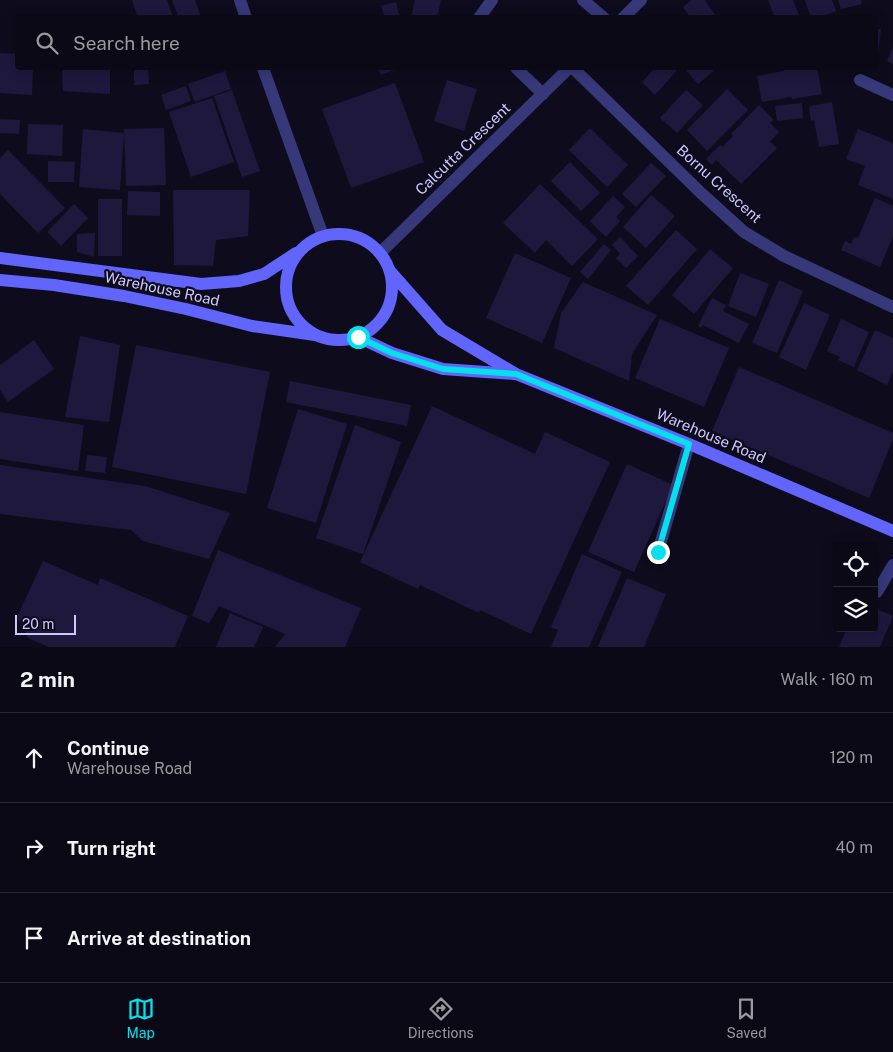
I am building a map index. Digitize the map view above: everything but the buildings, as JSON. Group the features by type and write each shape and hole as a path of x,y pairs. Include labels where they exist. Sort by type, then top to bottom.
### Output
{"main road":[{"path":"339,234 354,236 368,242 380,252 390,271 393,292 387,311 375,327 358,337 337,340 316,335 303,325 292,312 287,296 287,280 291,264 300,250 324,236 339,234"},
{"name":"Warehouse Road","path":"0,258 201,284 239,281 264,274 300,250"},
{"name":"Warehouse Road","path":"390,271 442,330 516,374 689,444 893,531"},
{"name":"Warehouse Road","path":"0,280 54,285 124,296 186,308 252,326 316,335"},
{"name":"Warehouse Road","path":"358,337 392,353 443,369 516,374"}],"street":[{"path":"240,0 245,15"},
{"path":"482,15 492,0"},
{"path":"583,0 600,15"},
{"path":"625,15 641,0"},
{"path":"264,70 324,236"},
{"path":"518,70 543,94"},
{"name":"Calcutta Crescent","path":"380,252 569,70"},
{"name":"Bornu Crescent","path":"573,70 744,232 784,256 893,307"},
{"path":"860,80 893,95"},
{"path":"658,552 689,444"},
{"path":"878,590 893,565"}],"route":[{"path":"358,337 392,353 443,369 516,374 689,444 658,552"}]}
